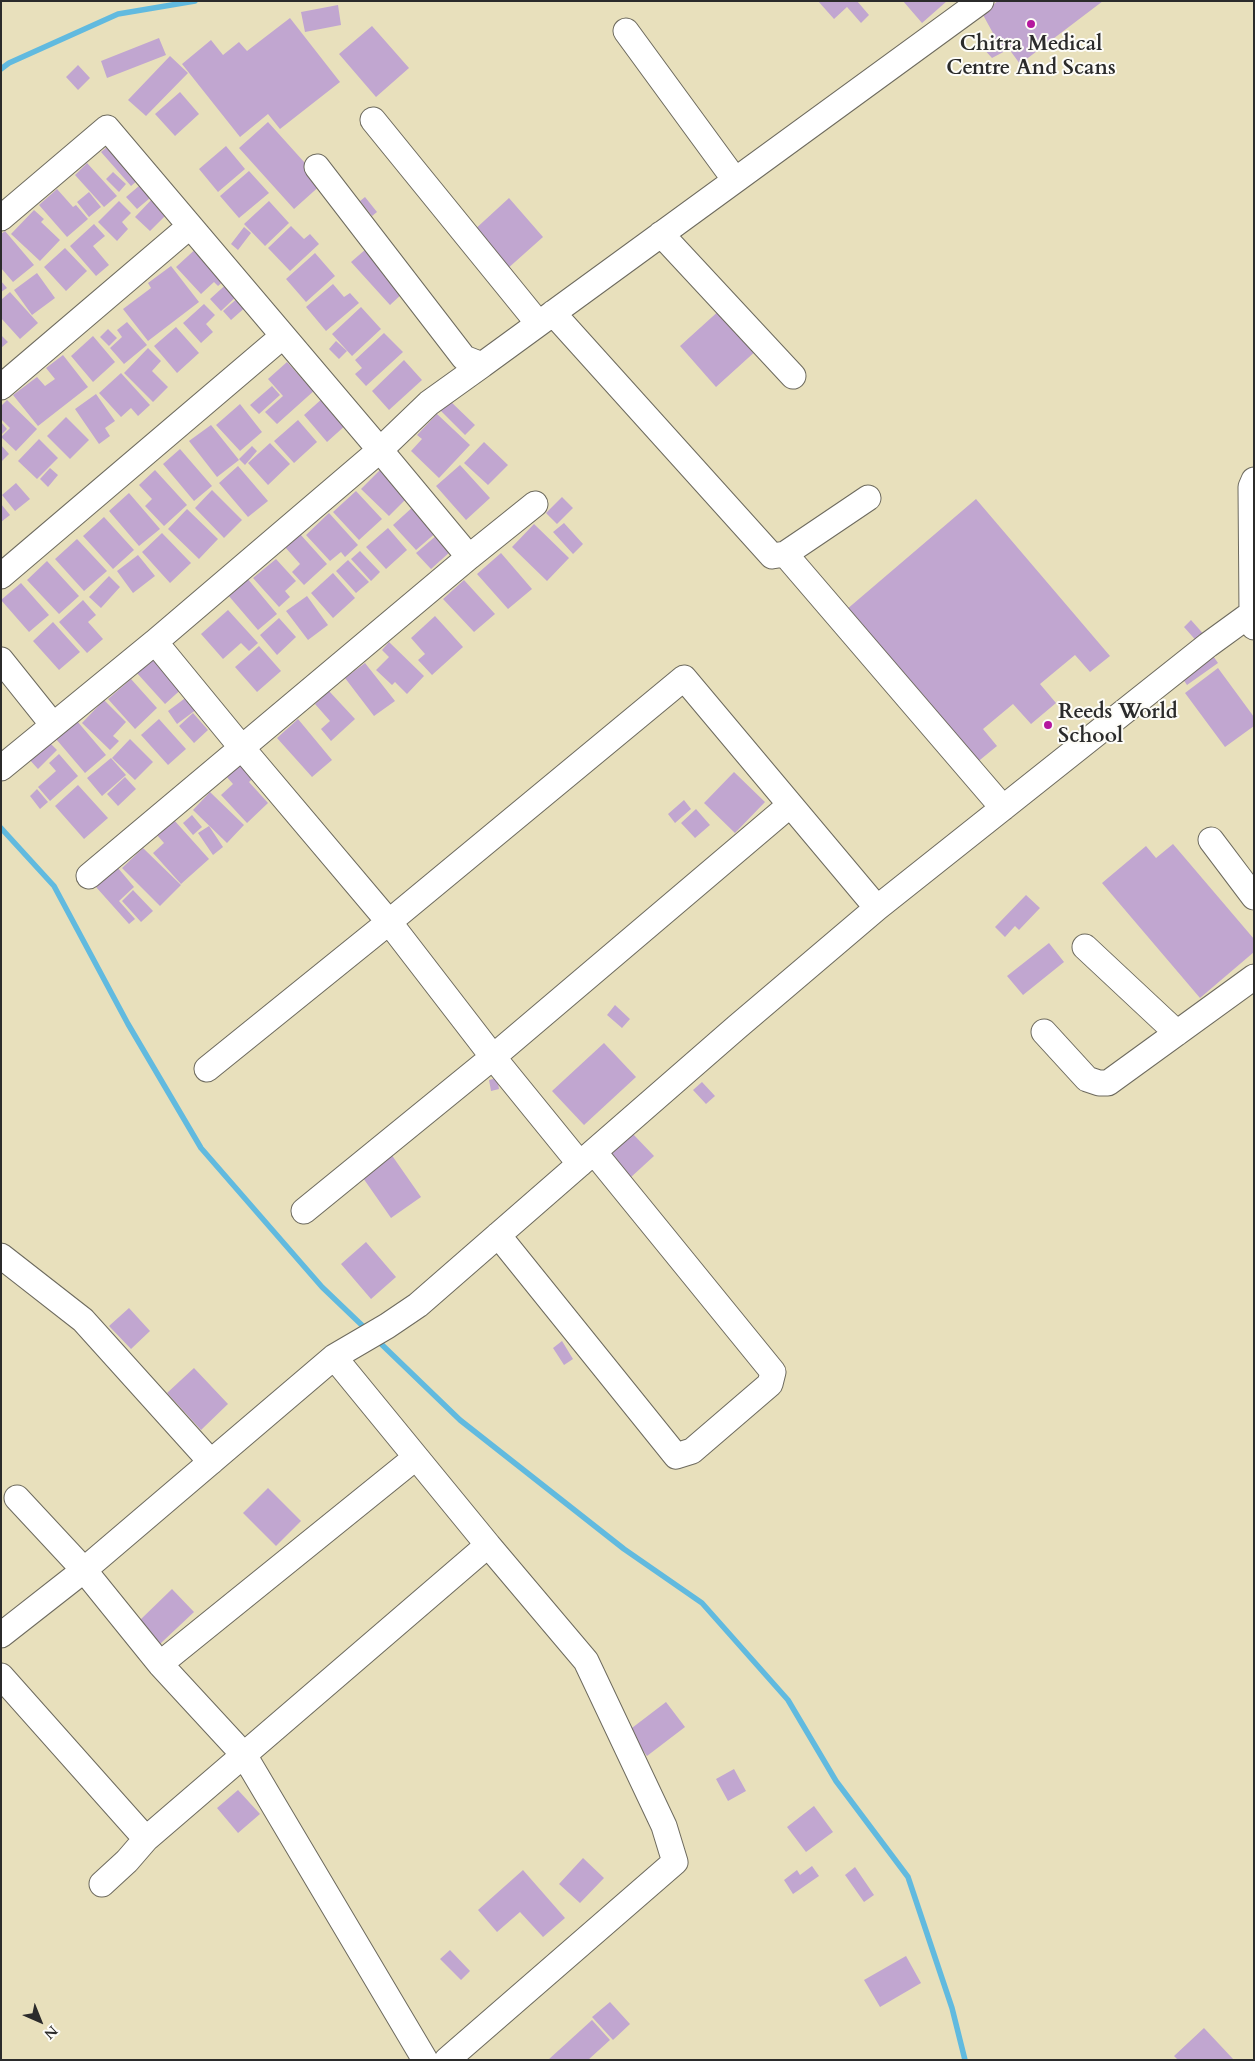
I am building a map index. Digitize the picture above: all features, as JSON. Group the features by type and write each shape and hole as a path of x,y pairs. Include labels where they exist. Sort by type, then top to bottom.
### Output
{"street":[{"path":"1,768 155,642 380,450 429,403 980,1"},
{"path":"626,31 735,180"},
{"path":"373,120 545,318 772,556 786,554 868,498"},
{"path":"1,218 107,128 469,557"},
{"path":"317,168 464,358 482,365"},
{"path":"1,386 190,226"},
{"path":"661,234 793,376"},
{"path":"1,576 283,336"},
{"path":"1,1635 84,1570 334,1357 387,1326 418,1305 877,908 1208,644 1253,620 1251,487 1254,480"},
{"path":"89,876 469,557 535,504"},
{"path":"786,554 1003,808"},
{"path":"155,642 389,922 493,1057 587,1158 773,1372 770,1384 692,1451 676,1456 498,1236"},
{"path":"1,660 53,725"},
{"path":"207,1069 389,922 684,678 877,908"},
{"path":"304,1211 493,1057 790,805"},
{"path":"1211,840 1254,897"},
{"path":"1085,947 1177,1033"},
{"path":"1044,1032 1088,1079 1099,1083 1108,1083 1254,977"},
{"path":"1,1256 83,1320 211,1462"},
{"path":"334,1357 415,1458 586,1662 664,1826 675,1862 447,2060"},
{"path":"160,1664 415,1458"},
{"path":"17,1498 84,1570 160,1664 244,1755 425,2060"},
{"path":"102,1884 127,1861 146,1839 488,1545"},
{"path":"1,1676 146,1839"}],"building":[{"path":"818,1 857,1 869,15 861,23 847,7 834,19"},
{"path":"903,1 947,1 922,23"},
{"name":"Chitra Medical Centre And Scans","path":"998,1 1103,1 1020,64 1009,49 992,58 982,47 994,35 982,13"},
{"path":"338,5 341,25 305,32 301,12"},
{"path":"290,18 340,82 280,129 268,114 240,137 182,64 211,40 223,55 239,42 247,51"},
{"path":"372,26 409,68 376,97 339,54"},
{"path":"159,38 166,55 107,78 101,61"},
{"path":"170,56 188,73 146,116 128,100"},
{"path":"78,65 90,78 78,90 66,77"},
{"path":"180,92 199,114 175,136 155,114"},
{"path":"268,122 323,183 294,209 239,148"},
{"path":"115,140 145,174 131,186 101,152"},
{"path":"226,146 245,169 218,192 199,169"},
{"path":"87,163 117,196 104,207 75,175"},
{"path":"249,171 269,193 239,218 220,196"},
{"path":"113,172 126,184 119,192 106,179"},
{"path":"146,180 156,193 137,209 126,197"},
{"path":"57,189 73,207 76,205 88,219 67,237 39,205"},
{"path":"89,192 101,207 89,217 77,202"},
{"path":"154,197 162,205 158,209 165,216 150,231 135,217"},
{"path":"365,197 377,212 372,216 360,201"},
{"path":"509,198 543,237 506,270 472,232"},
{"path":"119,201 131,213 122,222 128,229 117,241 98,222"},
{"path":"269,201 289,223 265,246 244,224"},
{"path":"34,210 44,219 41,222 60,240 40,261 11,234"},
{"path":"94,224 105,236 93,246 109,265 96,276 70,246"},
{"path":"291,226 304,239 310,234 319,244 290,271 268,248"},
{"path":"244,227 251,233 238,250 231,244"},
{"path":"5,231 34,265 13,282 1,268 1,234"},
{"path":"200,245 229,276 218,286 214,282 201,294 176,267"},
{"path":"65,248 87,271 66,291 44,267"},
{"path":"366,249 404,292 390,305 351,262"},
{"path":"315,253 335,276 306,302 286,279"},
{"path":"171,266 199,302 148,341 123,309 151,288 148,283"},
{"path":"37,273 55,298 32,315 14,290"},
{"path":"231,280 241,292 221,311 210,299"},
{"path":"1,281 7,288 1,292"},
{"path":"333,284 344,297 350,293 359,303 326,331 306,307"},
{"path":"10,292 38,323 20,339 1,318 1,300"},
{"path":"240,296 248,305 231,320 223,311"},
{"path":"204,304 215,315 206,324 213,332 201,343 183,323"},
{"path":"361,307 381,329 352,356 332,334"},
{"path":"722,308 758,349 716,387 680,346"},
{"path":"127,322 147,345 124,364 110,348 122,337 117,330"},
{"path":"176,327 199,353 177,373 154,346"},
{"path":"108,329 117,338 109,346 100,337"},
{"path":"384,333 403,352 366,386 355,374 362,368 355,360"},
{"path":"1,335 8,342 1,348"},
{"path":"93,336 115,362 93,382 71,356"},
{"path":"336,341 347,351 339,359 329,349"},
{"path":"148,348 161,361 152,371 168,387 153,402 124,373"},
{"path":"63,355 88,387 38,426 13,395 37,377 45,386 55,379 46,368"},
{"path":"404,360 422,380 389,410 372,391"},
{"path":"287,362 306,383 309,380 316,389 277,424 265,412 283,396 268,379"},
{"path":"121,373 150,405 138,416 131,408 121,417 99,393"},
{"path":"272,386 280,395 259,414 250,405"},
{"path":"96,394 115,421 105,428 110,436 99,444 75,409"},
{"path":"324,397 347,424 327,442 304,415"},
{"path":"448,399 475,425 465,435 439,409"},
{"path":"7,400 37,429 16,451 1,437 10,428 1,419 1,406"},
{"path":"240,404 262,432 240,451 216,425"},
{"path":"437,414 470,445 439,478 411,451 422,439 417,435"},
{"path":"66,417 89,440 70,459 47,436"},
{"path":"298,420 317,442 294,463 274,441"},
{"path":"1,422 7,429 1,435"},
{"path":"211,425 239,460 217,477 189,441"},
{"path":"39,439 58,458 37,479 18,461"},
{"path":"484,442 508,465 488,485 464,463"},
{"path":"270,443 290,464 268,485 248,463"},
{"path":"1,445 9,454 1,462"},
{"path":"252,446 257,451 245,465 239,459"},
{"path":"180,449 212,486 194,501 163,464"},
{"path":"460,465 490,498 466,520 436,486"},
{"path":"238,466 268,501 248,517 219,483"},
{"path":"50,468 58,475 48,487 40,479"},
{"path":"382,468 410,495 389,516 361,489"},
{"path":"155,470 187,505 164,526 145,506 152,499 139,485"},
{"path":"16,483 30,499 15,511 2,495"},
{"path":"212,490 242,520 224,538 195,508"},
{"path":"356,491 382,519 359,540 333,512"},
{"path":"129,493 160,529 139,546 109,511"},
{"path":"562,497 573,508 557,524 546,513"},
{"path":"976,499 1110,656 1090,672 1075,655 1040,684 1056,703 1031,724 1013,704 983,729 997,746 975,764 846,610"},
{"path":"1,504 10,515 1,522"},
{"path":"415,505 438,531 416,550 393,525"},
{"path":"187,509 218,539 199,559 168,529"},
{"path":"329,513 358,545 345,557 341,552 330,561 306,535"},
{"path":"104,517 134,550 113,569 83,536"},
{"path":"564,523 583,544 573,554 553,532"},
{"path":"534,524 569,558 547,581 512,547"},
{"path":"388,528 407,550 386,569 366,547"},
{"path":"162,533 191,563 170,583 142,552"},
{"path":"300,534 327,564 304,585 292,572 300,564 285,547"},
{"path":"437,535 451,551 431,569 416,553"},
{"path":"77,539 107,571 84,591 55,559"},
{"path":"360,551 380,572 371,581 351,559"},
{"path":"501,553 532,589 508,609 477,574"},
{"path":"138,555 155,576 133,593 117,571"},
{"path":"276,559 296,581 285,591 290,597 279,607 253,578"},
{"path":"348,560 369,582 356,593 336,571"},
{"path":"47,561 79,596 59,614 27,580"},
{"path":"333,573 355,598 333,618 311,593"},
{"path":"109,576 120,587 101,608 89,597"},
{"path":"247,578 277,614 258,630 228,595"},
{"path":"464,580 495,614 474,632 443,599"},
{"path":"21,583 49,615 29,632 1,600"},
{"path":"307,596 328,625 308,640 286,611"},
{"path":"83,600 96,615 88,622 103,639 87,653 59,622"},
{"path":"228,610 258,643 249,651 241,643 223,659 201,634"},
{"path":"435,616 463,647 432,675 418,660 425,654 411,638"},
{"path":"279,618 296,637 277,655 260,635"},
{"path":"1191,620 1215,647 1207,653 1184,627"},
{"path":"53,622 80,652 59,670 33,641"},
{"path":"389,642 424,676 407,694 395,682 392,685 376,670 389,657 382,650"},
{"path":"259,646 281,671 257,692 235,667"},
{"path":"157,653 186,685 165,704 136,672"},
{"path":"1211,653 1218,663 1187,685 1180,675"},
{"path":"365,663 395,701 374,716 345,678"},
{"path":"1218,668 1254,717 1254,726 1225,747 1185,693"},
{"path":"131,679 157,708 135,729 108,699"},
{"path":"329,691 355,719 331,741 321,729 330,721 315,704"},
{"path":"188,696 197,709 177,724 168,711"},
{"path":"104,700 126,722 113,736 119,741 110,750 82,723"},
{"path":"193,713 208,730 194,743 179,726"},
{"path":"159,719 186,749 168,765 141,735"},
{"path":"298,719 332,760 312,777 277,738"},
{"path":"77,721 106,755 85,773 56,739"},
{"path":"46,739 57,750 38,769 28,758"},
{"path":"130,739 153,762 135,780 112,758"},
{"path":"59,754 78,776 50,801 38,787 56,771 49,763"},
{"path":"111,758 126,775 102,796 87,778"},
{"path":"242,760 256,775 249,782 268,803 247,823 221,795 233,784 225,775"},
{"path":"734,772 765,802 735,833 704,803"},
{"path":"125,777 136,789 118,806 107,794"},
{"path":"78,785 108,818 84,839 55,806"},
{"path":"37,789 48,802 40,809 30,796"},
{"path":"210,792 244,825 227,843 193,810"},
{"path":"684,800 691,809 675,823 668,814"},
{"path":"696,809 710,825 695,838 681,823"},
{"path":"192,815 202,827 193,835 183,823"},
{"path":"174,820 209,859 181,884 153,853 164,843 157,835"},
{"path":"209,826 223,847 213,855 198,833"},
{"path":"1173,844 1254,939 1254,952 1200,998 1102,883 1146,846 1156,858"},
{"path":"143,848 181,885 160,906 122,868"},
{"path":"118,868 134,887 119,901 135,919 129,924 96,887"},
{"path":"133,890 153,911 141,922 122,901"},
{"path":"1026,895 1040,908 1019,930 1015,926 1005,937 995,927"},
{"path":"1049,943 1064,962 1023,995 1007,976"},
{"path":"615,1005 630,1019 622,1028 607,1015"},
{"path":"604,1043 636,1077 584,1125 552,1091"},
{"path":"497,1078 499,1089 491,1091 489,1080"},
{"path":"702,1082 715,1096 706,1104 693,1090"},
{"path":"633,1134 654,1156 630,1178 609,1156"},
{"path":"391,1154 421,1197 391,1218 361,1175"},
{"path":"366,1242 396,1277 371,1299 341,1264"},
{"path":"129,1308 150,1331 131,1349 109,1326"},
{"path":"562,1341 573,1359 564,1365 553,1348"},
{"path":"194,1368 228,1404 201,1430 167,1393"},
{"path":"268,1488 301,1521 276,1546 243,1513"},
{"path":"172,1589 194,1612 160,1644 139,1621"},
{"path":"666,1702 685,1727 647,1756 628,1731"},
{"path":"734,1769 746,1791 728,1801 716,1779"},
{"path":"238,1790 260,1814 238,1833 217,1808"},
{"path":"814,1806 833,1832 806,1852 787,1827"},
{"path":"583,1858 604,1878 580,1903 559,1884"},
{"path":"812,1866 819,1876 793,1894 784,1880 797,1870 800,1875"},
{"path":"855,1867 874,1895 864,1902 845,1875"},
{"path":"523,1870 565,1918 543,1937 520,1912 497,1932 478,1910"},
{"path":"450,1950 470,1971 461,1980 440,1959"},
{"path":"906,1956 921,1983 880,2007 864,1980"},
{"path":"610,2002 630,2024 613,2040 592,2017"},
{"path":"592,2020 610,2040 588,2060 548,2060"},
{"path":"1204,2028 1234,2060 1178,2060 1174,2056"}],"waterway":[{"path":"1,69 9,63 118,14 195,1"},
{"path":"1,828 54,886 128,1024 201,1148 322,1287 368,1331"},
{"path":"376,1339 460,1420 624,1549 702,1603 788,1700 836,1781 908,1877 952,2008 965,2060"}],"place":[{"name":"Chitra Medical Centre And Scans","path":"1031,24"},
{"name":"Reeds World School","path":"1048,725"}]}
